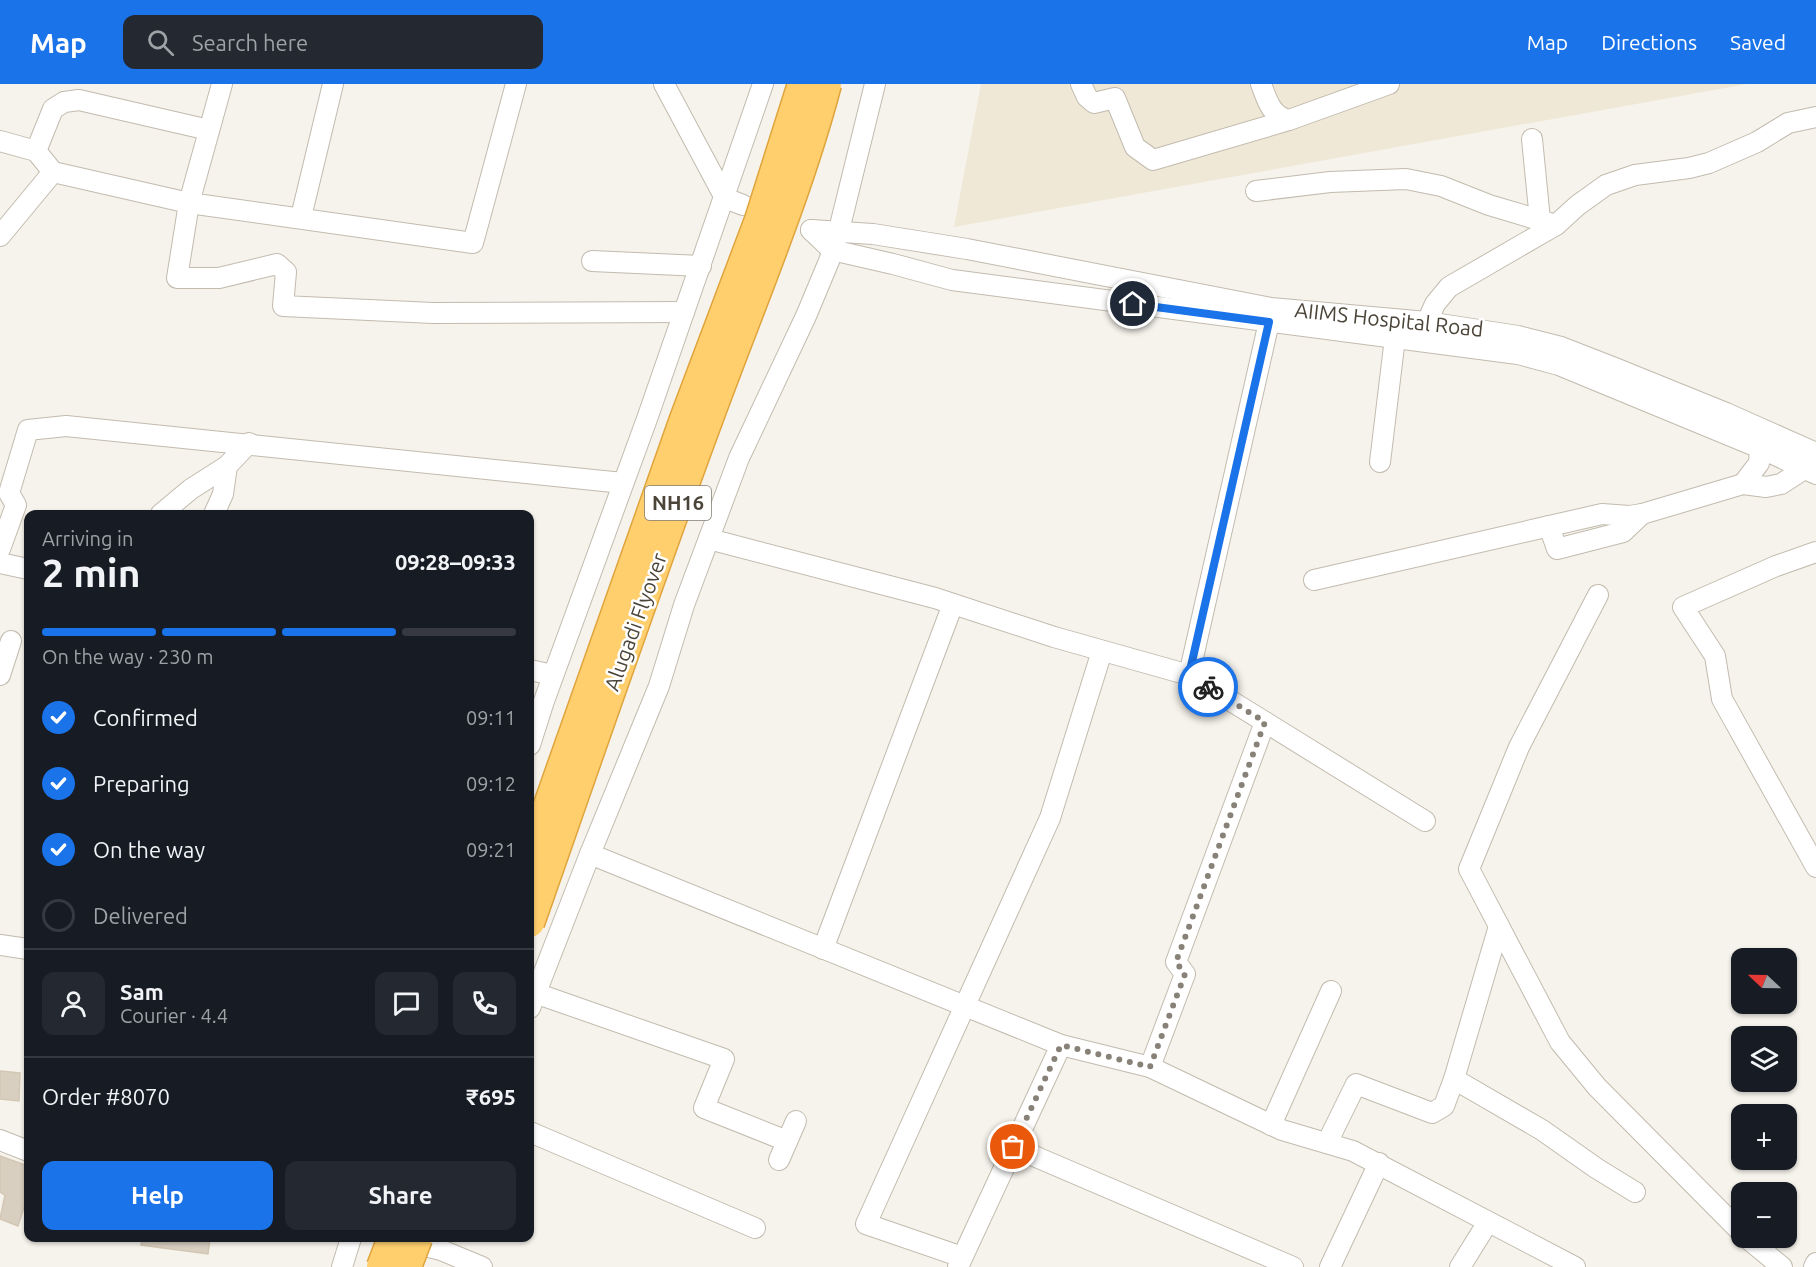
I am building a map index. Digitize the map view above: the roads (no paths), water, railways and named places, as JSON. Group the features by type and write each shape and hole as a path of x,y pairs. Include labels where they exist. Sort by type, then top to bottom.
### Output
{"highway":[{"name":"Alugadi Flyover","path":"534,845 679,433 759,220 802,84"},
{"name":"Alugadi Flyover","path":"534,912 706,426 777,238 827,84"},
{"path":"381,1267 390,1242"},
{"path":"407,1267 435,1248"}],"street":[{"path":"222,84 189,203 177,278 219,278 277,264 286,272 283,306 433,313 684,312"},
{"path":"301,218 333,84"},
{"path":"0,141 36,151 53,171 189,203 472,243 516,84"},
{"path":"664,84 725,198 743,205"},
{"path":"534,733 701,266 763,84"},
{"path":"534,996 659,686 684,605 739,458 806,316 832,250 875,84"},
{"path":"1080,84 1087,97 1094,103 1115,98 1135,147 1153,159 1289,120 1389,84"},
{"path":"1261,84 1274,113 1289,120"},
{"path":"36,151 53,110 64,102 79,100 209,129"},
{"path":"1427,322 1435,304 1449,287 1578,205 1606,184 1635,175 1709,163 1757,142 1788,123 1816,117"},
{"path":"1532,139 1548,223"},
{"path":"0,236 53,171"},
{"path":"1256,191 1330,182 1406,179 1441,186 1489,205 1548,223"},
{"name":"AIIMS Hospital Road","path":"1812,465 1716,409 1561,347 1518,336 1427,322 1398,332 1269,322 952,280 832,250 811,230 839,230 967,249 1271,308 1398,332 1518,354 1559,365 1760,448 1812,465"},
{"path":"592,261 701,266"},
{"path":"1189,675 1269,322"},
{"path":"1380,462 1398,332"},
{"path":"0,549 16,506 9,493 28,430 66,426 623,483"},
{"path":"166,510 191,489 227,466 249,443"},
{"path":"1743,484 1759,462 1760,448"},
{"path":"1314,580 1602,514 1629,516 1642,514 1743,484 1766,487 1781,484 1812,465"},
{"path":"216,510 223,494 227,466"},
{"path":"709,539 953,604 1054,637 1189,675 1425,821"},
{"path":"1816,552 1776,566 1683,607 1715,656 1722,699 1816,867"},
{"path":"0,563 24,568"},
{"path":"1598,595 1519,747 1469,869 1560,1042 1597,1087 1731,1222"},
{"path":"823,949 953,604"},
{"path":"0,675 13,638"},
{"path":"1061,1045 960,1262 866,1224 1050,818 1102,651"},
{"path":"534,671 553,675"},
{"path":"1150,1067 1185,974 1176,962 1265,722"},
{"path":"590,854 1061,1045 1150,1067 1271,1125 1353,1151 1575,1267"},
{"path":"1327,1143 1356,1084 1432,1113 1444,1106 1499,926"},
{"path":"0,945 24,948"},
{"path":"1271,1125 1331,991"},
{"path":"534,1002 724,1059 704,1108 787,1141"},
{"path":"1454,1078 1542,1130 1635,1192"},
{"path":"779,1160 796,1121"},
{"path":"534,1134 755,1228"},
{"path":"0,1140 24,1149"},
{"path":"1013,1147 1293,1267"},
{"path":"1330,1267 1379,1163"},
{"path":"1460,1267 1488,1222"},
{"path":"342,1267 350,1242"},
{"path":"409,1242 435,1248 482,1267"},
{"path":"1759,1248 1782,1267"}]}
